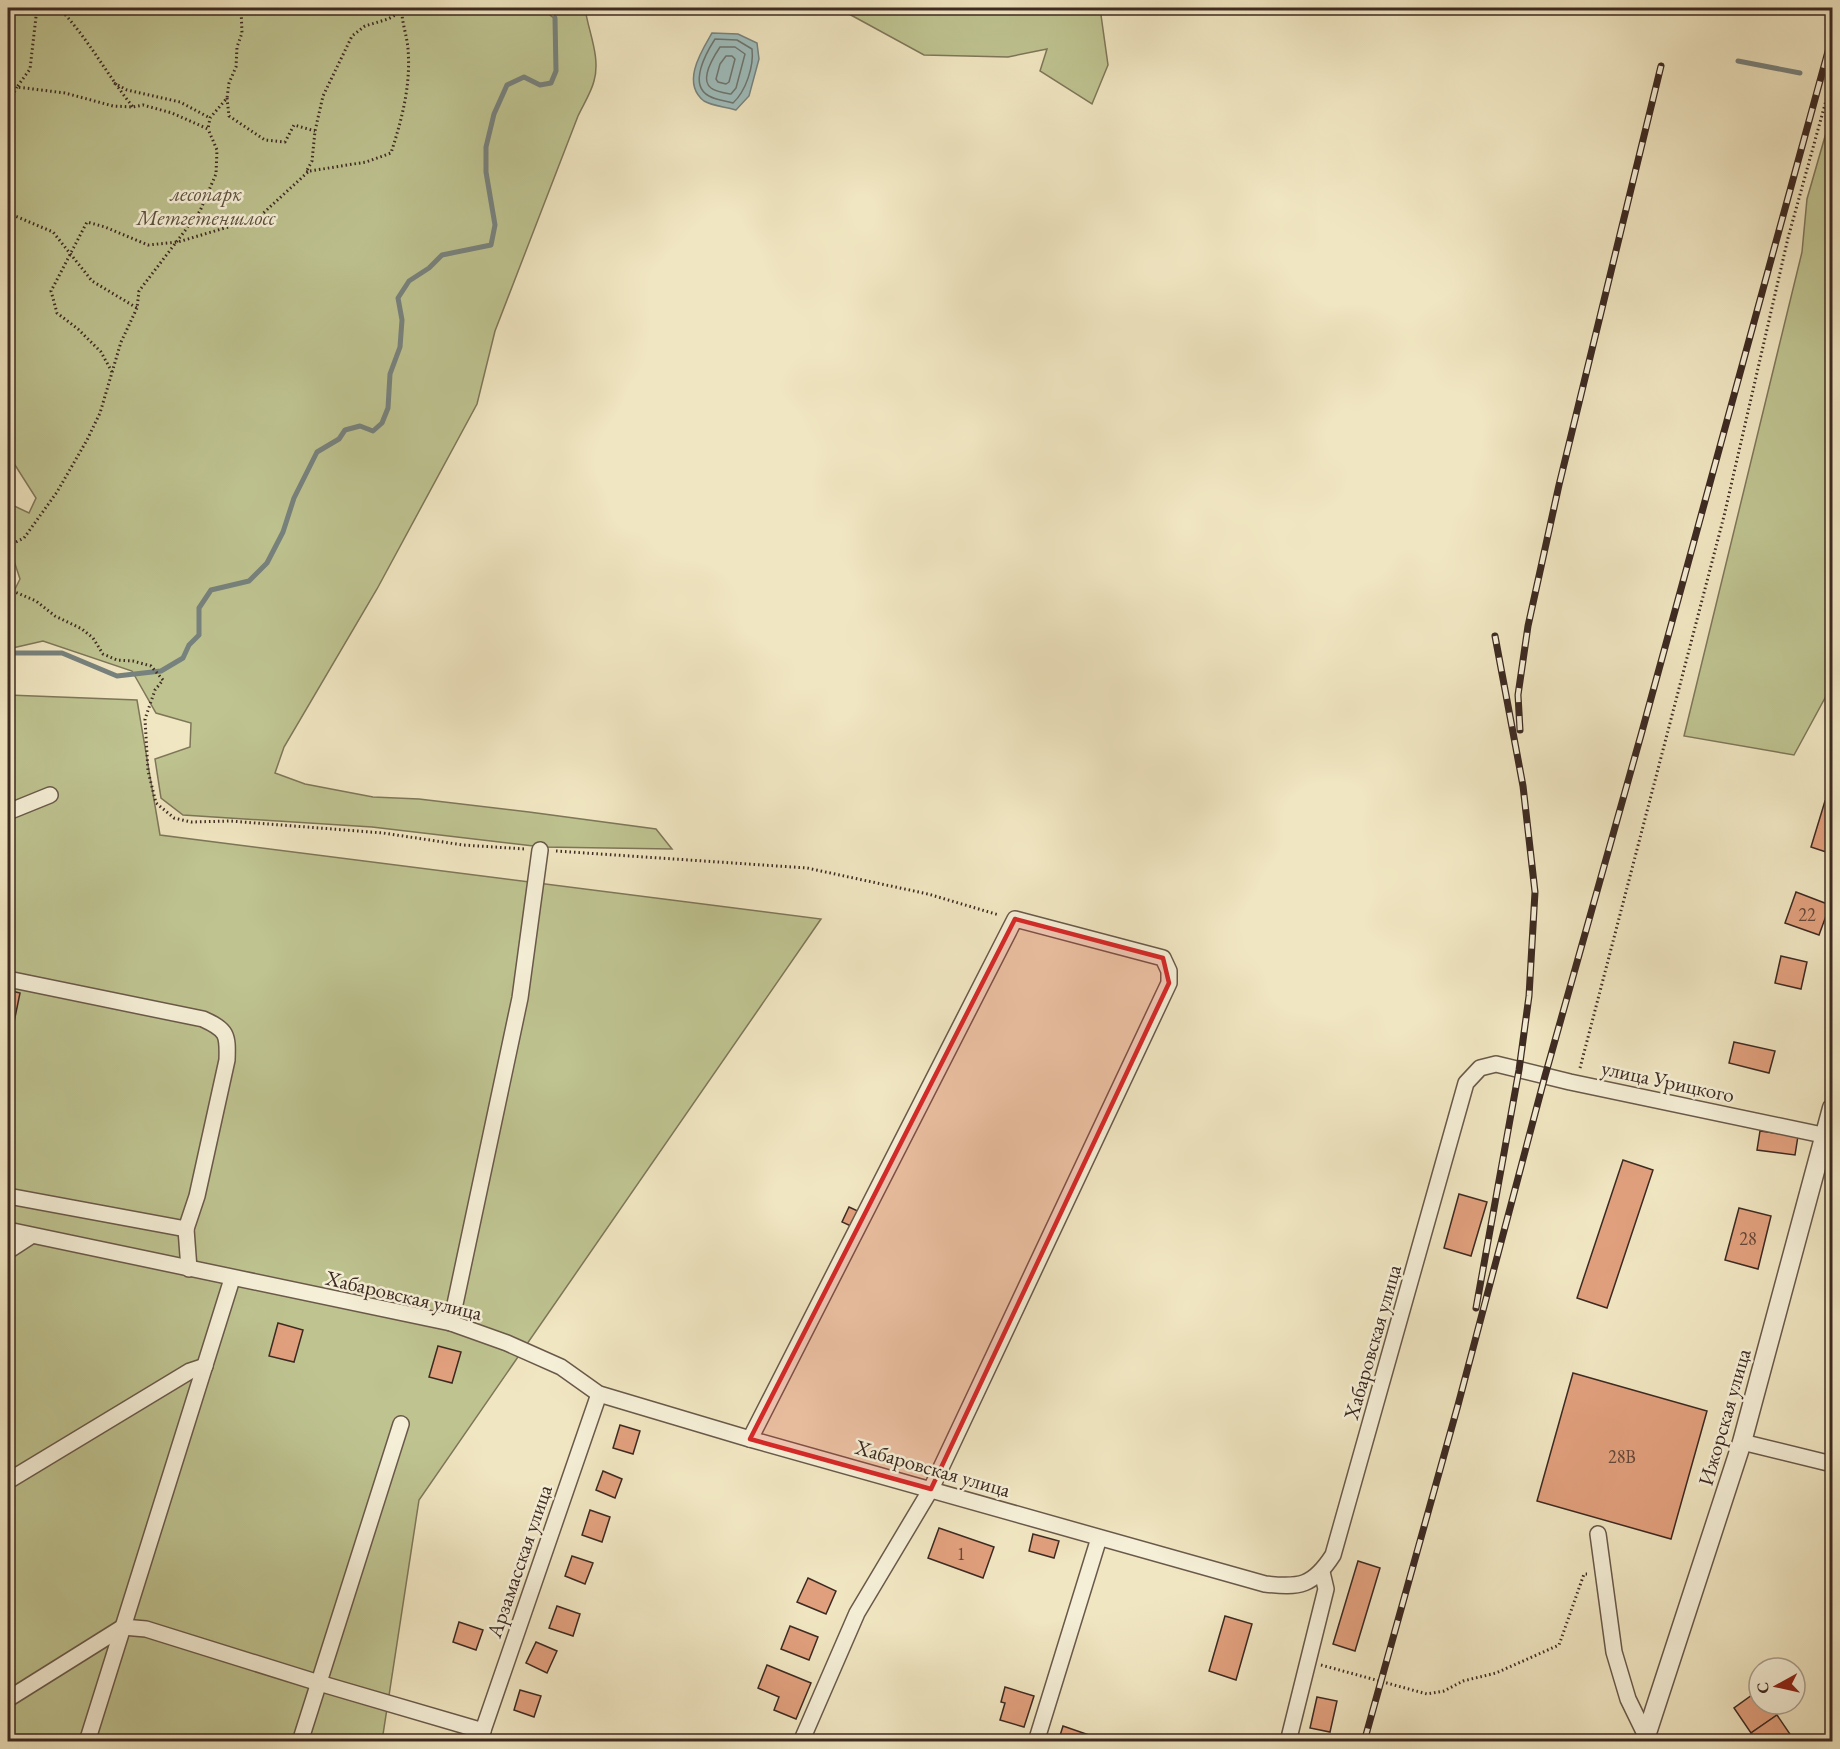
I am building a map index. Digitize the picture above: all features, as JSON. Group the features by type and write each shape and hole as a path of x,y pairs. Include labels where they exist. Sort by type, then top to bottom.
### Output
{"street":[{"path":"8,812 50,795"},
{"path":"452,1323 520,998 540,850"},
{"path":"750,1439 1015,919 1163,958 1169,971 1169,983 931,1489 857,1612 801,1742"},
{"path":"8,979 203,1019 219,1026 228,1040 228,1060 197,1196 186,1229 189,1269"},
{"name":"улица Урицкого","path":"1496,1064 1828,1136"},
{"name":"Хабаровская улица","path":"8,1230 232,1279 452,1323 507,1343 561,1367 599,1394 1099,1538 1265,1584 1287,1586 1308,1582 1322,1572 1333,1555 1466,1083 1480,1068 1496,1064"},
{"name":"Ижорская улица","path":"1646,1740 1742,1442 1828,1136 1833,1108"},
{"path":"8,1196 186,1229"},
{"path":"8,1251 31,1236"},
{"path":"87,1742 232,1279"},
{"path":"8,1481 190,1371 205,1366"},
{"name":"Арзамасская улица","path":"481,1736 599,1394"},
{"path":"300,1742 402,1424"},
{"path":"1742,1442 1833,1464"},
{"path":"1598,1534 1614,1652 1628,1699 1646,1740"},
{"path":"1036,1742 1099,1538"},
{"path":"1288,1742 1326,1589 1322,1572"},
{"path":"8,1699 123,1627 146,1629 481,1736"}],"path":[{"path":"8,104 30,69 36,8"},
{"path":"59,8 77,27 113,82 134,107"},
{"path":"241,8 242,33 227,98 229,116 265,140 285,142 294,125 315,131"},
{"path":"112,372 102,352 57,313 51,291 87,222 105,226 148,245 178,242 258,218 309,171 366,162 391,153 401,123 408,88 408,48 402,10 365,26 352,36 323,96 315,131 312,161 306,172 309,171"},
{"path":"1576,1083 1721,528 1791,227 1833,79"},
{"path":"113,82 127,90 180,102 210,118"},
{"path":"17,87 65,93 113,106 143,105 172,113 208,129"},
{"path":"8,546 24,538 72,467 100,413 121,342 137,308 139,291 200,211 216,174 217,150 208,129 210,118 227,98"},
{"path":"8,213 53,232 92,281 137,308"},
{"path":"8,589 36,601 55,616 82,629 93,638 103,654 117,660 151,666 163,680 155,690 145,719 148,771 156,803 174,818 190,822 230,821 382,833 463,845 807,868 927,894 1015,919"},
{"path":"1308,1661 1427,1694 1444,1691 1464,1681 1496,1673 1559,1645 1584,1574 1602,1569"}],"highlighted area":[{"path":"1015,919 1163,958 1169,983 931,1489 750,1439"}],"green space":[{"name":"лесопарк Метгетеншлосс","path":"8,8 540,8 554,18 557,8 585,8 595,53 594,81 578,116 495,331 477,404 377,589 284,747 275,773 305,784 373,797 419,799 656,829 672,849 542,847 372,827 183,815 161,798 155,759 190,747 191,723 156,713 132,671 43,641 8,649 8,603 20,579 8,543 8,503 29,513 36,498 8,454"},
{"path":"838,8 1100,8 1108,65 1092,104 1040,71 1047,49 1008,57 924,55"},
{"path":"1832,112 1832,685 1794,755 1684,736 1802,252 1807,199"},
{"path":"8,695 137,700 160,835 821,919 419,1500 382,1741 8,1742"}],"water":[{"path":"712,33 738,34 757,43 759,59 749,96 736,110 704,101 697,94 694,85 695,67"}],"building":[{"path":"1825,801 1832,804 1832,854 1811,847"},
{"path":"1796,892 1830,905 1819,935 1785,923"},
{"path":"1781,956 1807,962 1801,989 1775,983"},
{"path":"8,990 20,993 12,1032 8,1031"},
{"path":"1734,1042 1775,1051 1769,1073 1729,1063"},
{"path":"1760,1131 1798,1136 1795,1155 1757,1150"},
{"path":"1623,1160 1653,1170 1607,1308 1577,1298"},
{"path":"1459,1194 1487,1202 1471,1256 1444,1248"},
{"path":"849,1207 860,1212 853,1227 842,1222"},
{"path":"1739,1208 1771,1216 1758,1269 1725,1260"},
{"path":"278,1323 303,1330 294,1362 269,1356"},
{"path":"438,1346 461,1352 452,1383 429,1377"},
{"path":"1573,1373 1707,1411 1671,1539 1537,1501"},
{"path":"620,1425 640,1431 633,1454 613,1448"},
{"path":"603,1471 622,1479 615,1498 596,1490"},
{"path":"590,1510 610,1517 602,1542 582,1535"},
{"path":"939,1528 994,1547 983,1578 928,1558"},
{"path":"1033,1534 1059,1541 1054,1558 1029,1551"},
{"path":"572,1556 593,1563 585,1584 565,1576"},
{"path":"1358,1561 1380,1568 1355,1651 1333,1644"},
{"path":"808,1578 836,1591 826,1614 797,1602"},
{"path":"557,1606 580,1614 573,1636 549,1628"},
{"path":"1225,1616 1252,1624 1236,1680 1209,1671"},
{"path":"459,1622 483,1630 476,1650 453,1642"},
{"path":"790,1626 818,1637 809,1660 781,1649"},
{"path":"536,1642 557,1651 547,1673 526,1663"},
{"path":"767,1665 811,1683 796,1719 774,1710 779,1697 758,1688"},
{"path":"1005,1687 1034,1696 1024,1727 1000,1720 1005,1703 1001,1702"},
{"path":"520,1690 541,1696 534,1717 514,1710"},
{"path":"1317,1697 1337,1701 1330,1732 1310,1728"},
{"path":"1747,1699 1747,1716 1776,1716 1751,1733 1734,1708"},
{"path":"1778,1716 1792,1737 1786,1742 1758,1742 1751,1733"},
{"path":"1063,1726 1089,1735 1087,1742 1058,1742"}],"waterway":[{"path":"8,653 62,653 117,676 161,671 183,658 189,645 199,635 199,608 211,590 249,581 267,563 283,532 294,498 317,452 339,439 345,430 360,426 373,431 382,423 388,408 390,374 400,347 402,320 398,298 409,281 429,268 442,255 491,245 495,225 486,172 486,147 494,114 507,85 524,77 540,85 551,83 556,71 555,18"},
{"path":"1738,61 1800,73"}],"railway":[{"path":"1364,1742 1832,37"},
{"path":"1520,730 1518,695 1528,626 1559,485 1661,66"},
{"path":"1476,1308 1519,1070 1529,996 1535,892 1523,786 1495,636"}]}
